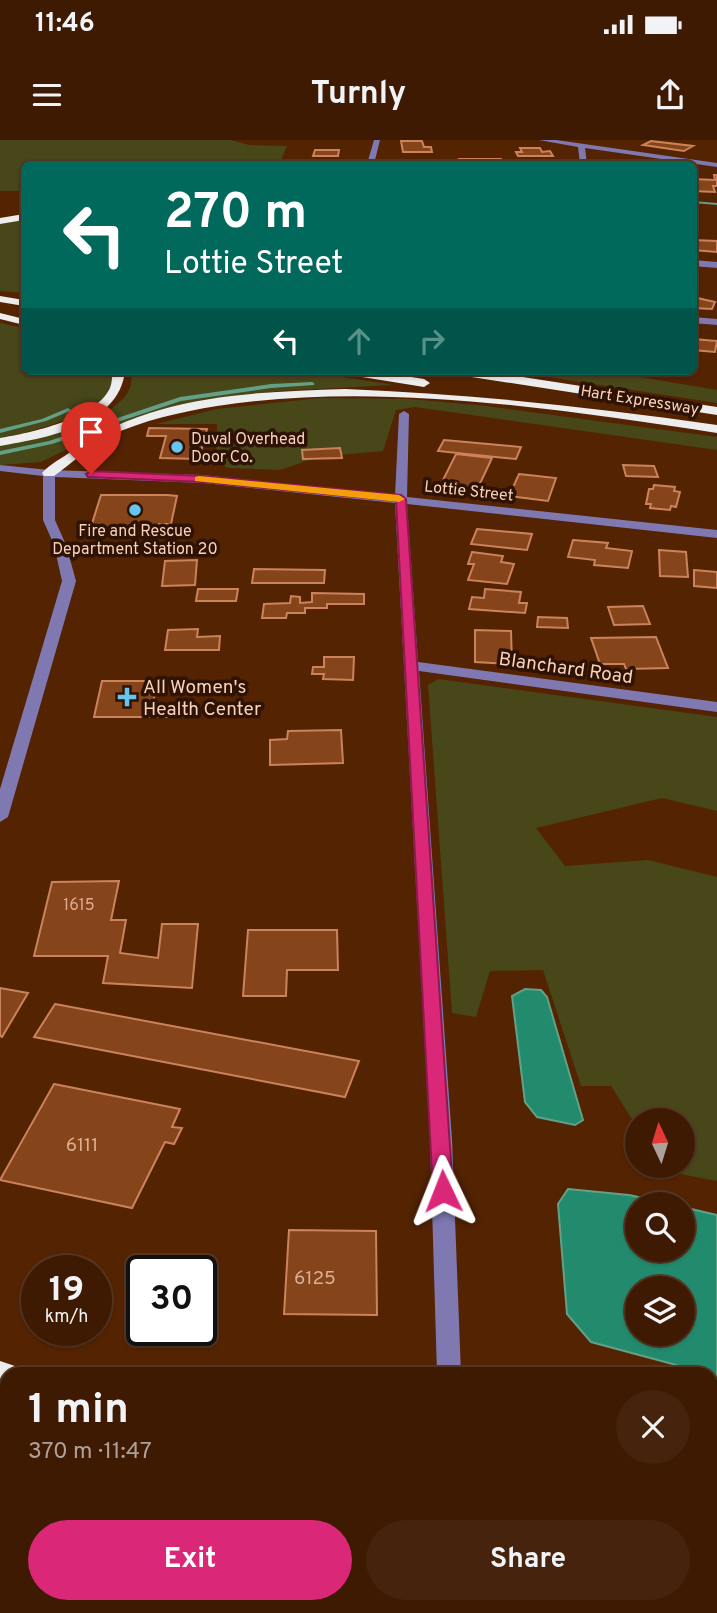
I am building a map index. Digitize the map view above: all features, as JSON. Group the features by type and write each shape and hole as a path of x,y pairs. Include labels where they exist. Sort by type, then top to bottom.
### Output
{"highway":[{"path":"0,213 21,211"},
{"path":"0,221 21,218"},
{"path":"0,293 21,296"},
{"path":"0,299 21,302"},
{"path":"0,315 21,320"},
{"path":"0,442 72,423 98,409 115,394 121,381 120,375"},
{"name":"Hart Expressway","path":"375,375 717,429"},
{"name":"Hart Expressway","path":"485,375 717,411"},
{"path":"49,473 78,448 138,421 193,406 264,396 341,393 427,395 668,422"}],"street":[{"path":"371,161 377,140"},
{"path":"542,140 688,161"},
{"path":"580,146 582,161"},
{"path":"697,162 717,165"},
{"path":"697,263 717,265"},
{"path":"697,320 717,322"},
{"path":"404,414 401,499 441,1140 449,1367"},
{"name":"Lottie Street","path":"0,468 49,473 203,479 717,534"},
{"path":"0,817 69,581 60,545 49,520 49,473"},
{"name":"Lottie Street","path":"0,476 49,473"},
{"name":"Blanchard Road","path":"410,665 717,707"}],"shaded area":[{"path":"0,140 231,140 249,145 287,146 280,161 21,161 21,191 0,191"},
{"path":"21,220 21,293 0,291 0,223"},
{"path":"0,323 21,327 21,375 111,375 112,385 104,397 90,408 50,425 0,438"},
{"path":"130,375 329,375 394,385 279,391 196,402 119,424 41,462 0,465 0,446 82,423 121,401 130,387"},
{"path":"535,375 629,375 717,390 717,403"},
{"path":"320,398 410,399 486,406 717,437 717,450 415,407 396,410 383,451 318,457 280,470 228,468 216,462 217,424 156,424 217,409"},
{"path":"438,679 717,717 717,811 662,798 536,828 565,866 648,860 717,877 717,1181 695,1177 695,1108 625,1108 611,1086 581,1086 543,970 490,971 476,1017 452,1013 428,685"},
{"path":"525,989 541,990 547,997 583,1120 575,1125 537,1117 525,1102 512,996"},
{"path":"568,1189 625,1195 625,1262 695,1262 695,1210 717,1215 717,1367 684,1367 591,1342 567,1314 558,1204"}],"building":[{"path":"401,141 422,141 424,147 431,147 432,152 403,152"},
{"path":"651,141 693,146 684,151 643,145"},
{"path":"520,148 540,148 542,152 550,151 553,156 518,156 516,152 522,152"},
{"path":"315,150 339,150 338,156 313,156"},
{"path":"459,159 502,161 460,161"},
{"path":"714,175 717,175 717,186 713,186 715,192 697,191 697,179 715,180"},
{"path":"697,240 717,241 717,252 697,250"},
{"path":"697,298 715,302 712,309 697,308"},
{"path":"697,339 717,341 715,352 697,350"},
{"path":"149,428 207,429 199,459 160,458 166,436 147,436"},
{"path":"444,440 521,447 516,459 438,451"},
{"path":"340,448 342,458 303,459 302,450"},
{"path":"456,454 492,458 477,490 471,489 470,492 443,489 445,486 440,486"},
{"path":"623,465 654,466 658,477 626,476"},
{"path":"519,474 556,478 548,501 509,496"},
{"path":"654,485 675,487 674,491 680,492 676,507 671,506 670,510 650,508 651,504 646,504 649,489 653,489"},
{"name":"Fire and Rescue Department Station 20","path":"101,495 177,496 171,524 159,524 156,533 89,533"},
{"path":"477,529 532,534 527,550 471,544"},
{"path":"573,540 608,543 606,548 632,551 628,568 594,565 595,560 568,557"},
{"path":"659,550 686,552 688,577 660,576"},
{"path":"472,552 503,556 501,562 514,564 507,584 468,580 474,564 468,564"},
{"path":"197,560 195,585 162,586 165,561"},
{"path":"254,569 325,570 324,583 252,583"},
{"path":"694,570 717,572 717,588 694,586"},
{"path":"198,589 238,589 236,601 196,601"},
{"path":"485,589 521,592 519,603 527,603 525,613 469,609 472,597 484,598"},
{"path":"312,593 364,594 364,604 327,604 327,608 305,608 305,613 287,613 286,618 262,618 264,604 290,603 291,596 300,597 300,603 312,602"},
{"path":"643,606 650,624 614,625 608,607"},
{"path":"538,617 567,618 568,628 537,627"},
{"path":"198,629 197,637 220,636 219,650 165,650 168,630"},
{"path":"475,630 511,631 512,664 475,662"},
{"path":"656,637 668,668 626,669 624,664 600,664 591,638"},
{"path":"324,657 354,657 353,680 323,679 324,674 312,674 313,667 324,667"},
{"path":"102,681 157,681 153,704 185,704 183,717 94,717"},
{"path":"341,730 343,763 270,765 270,740 287,739 288,731"},
{"path":"119,881 111,920 126,920 120,953 158,958 162,924 198,924 192,988 103,983 108,956 34,956 52,882"},
{"path":"248,930 337,930 338,970 287,970 286,996 243,996"},
{"path":"0,988 28,993 2,1037 0,1036"},
{"path":"55,1004 359,1061 345,1097 34,1037"},
{"path":"54,1084 180,1109 172,1127 182,1128 174,1144 165,1142 132,1208 0,1180"},
{"path":"289,1230 376,1231 377,1315 284,1314"}],"waterway":[{"path":"697,202 717,204"},
{"path":"0,453 50,443 180,399 271,386 312,384"},
{"path":"0,431 44,420 68,410"}],"slow traffic":[{"path":"199,479 399,499"}],"place":[{"name":"Duval Overhead Door Co.","path":"177,447"},
{"name":"Fire and Rescue Department Station 20","path":"135,510"},
{"name":"All Women's Health Center","path":"127,697"}],"route":[{"path":"91,474 203,479 401,499 443,1191"}]}
